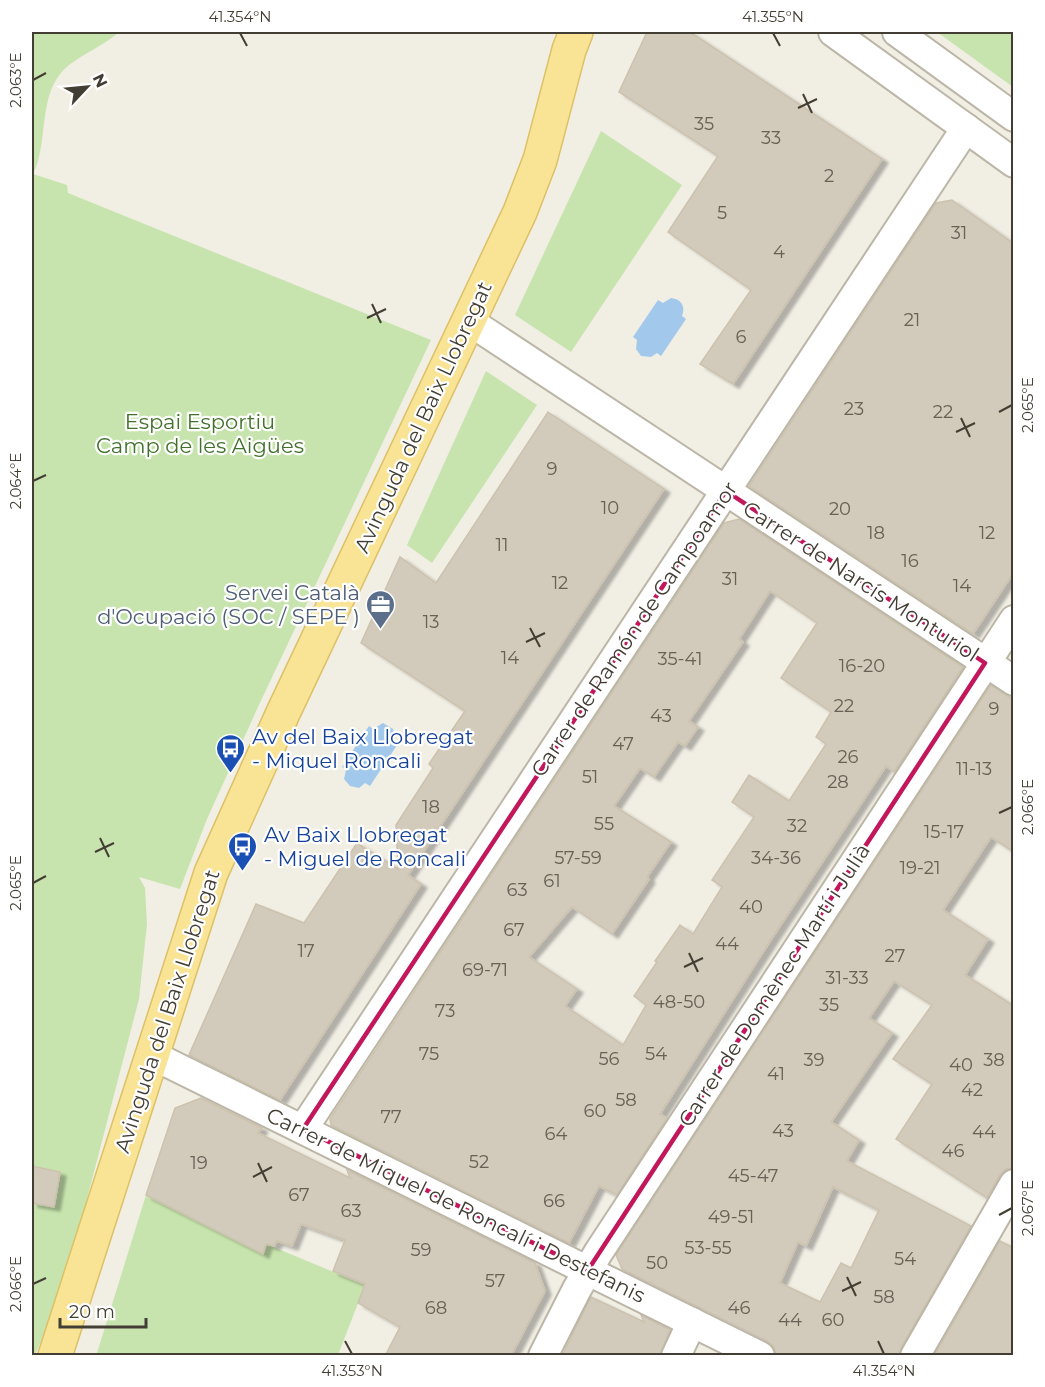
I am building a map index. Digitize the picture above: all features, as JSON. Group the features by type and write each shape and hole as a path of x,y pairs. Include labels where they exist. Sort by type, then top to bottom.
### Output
{"main road":[{"name":"Avinguda del Baix Llobregat","path":"554,32 560,82"},
{"name":"Avinguda del Baix Llobregat","path":"55,1356 211,873 283,713 531,186 576,32"}],"street":[{"path":"834,32 1014,163"},
{"path":"897,32 1014,117"},
{"name":"Carrer de Ramón de Campoamor","path":"303,1129 966,128"},
{"name":"Carrer de Narcís Monturiol","path":"469,321 1014,681"},
{"name":"Carrer de Domènec Martí i Julià","path":"543,1356 588,1270 1014,620"},
{"name":"Carrer de Miquel de Roncalí i Destefanis","path":"152,1055 760,1356"},
{"path":"915,1356 1014,1184"},
{"path":"676,1356 692,1322"}],"highlighted area":[{"path":"726,491 985,663 588,1270 303,1129"}],"green space":[{"name":"Espai Esportiu Camp de les Aigües","path":"32,32 119,32 69,65 53,85 46,110 38,163 33,174 67,185 68,193 431,340 258,707 207,819 180,889 139,877 145,888 147,924 139,999 70,1264 35,1356 32,1355"},
{"path":"937,32 1013,32 1013,87"},
{"path":"601,131 682,185 571,352 515,315"},
{"path":"486,371 537,405 432,563 407,545"},
{"path":"146,1195 262,1253 266,1244 365,1285 338,1355 96,1356"}],"water":[{"path":"671,298 682,304 682,316 686,319 661,356 657,353 651,357 641,356 636,349 637,340 633,337 658,300 663,303"},
{"path":"383,723 393,729 395,736 392,742 397,745 370,786 365,783 359,788 350,786 344,779 346,770 342,767 369,726 373,729"}],"building":[{"path":"647,32 690,32 882,159 733,384 700,364 751,290 668,232 718,156 619,92"},
{"path":"952,200 1014,244 1014,572 973,634 749,486 936,203"},
{"path":"548,412 664,489 408,875 421,884 280,1100 189,1055 256,904 304,923 357,843 398,869 396,825 433,768 429,764 465,711 361,643 400,557 436,583"},
{"path":"739,519 963,667 894,772 886,766 774,935 660,1114 667,1118 617,1195 599,1186 569,1243 331,1125 330,1119 724,523","holes":["770,591 817,623 781,678 831,712 816,737 826,744 789,801 749,775 732,802 754,817 712,880 722,887 693,934 680,925 655,961 657,962 634,996 646,1005 623,1045 565,1006 577,989 529,957 572,907 612,934 649,879 647,877 671,842 614,806 640,768 654,777 678,742 685,746 698,727 689,721 743,642 739,639"]},
{"path":"991,685 1014,700 1014,852 991,837 943,910 988,939 965,975 1014,1006 1014,1168 1006,1169 1000,1175 987,1198 896,1139 932,1084 893,1059 932,1005 894,981 869,1018 892,1033 831,1122 859,1140 847,1161 971,1226 901,1348 899,1356 776,1356 774,1347 767,1341 622,1269 616,1255","holes":["833,1187 879,1210 851,1268 841,1263 820,1302 780,1283 798,1242 806,1246"]},
{"path":"201,1098 262,1128 258,1133 350,1178 347,1170 535,1263 545,1291 511,1356 385,1356 400,1327 358,1303 365,1284 333,1271 345,1240 301,1224 292,1246 277,1241 274,1246 266,1244 263,1254 146,1195 175,1108"},
{"path":"32,1166 60,1172 54,1207 32,1203"},
{"path":"1000,1241 1014,1248 1014,1356 934,1356"},
{"path":"591,1297 644,1322 641,1315 670,1330 660,1356 562,1356"}],"place":[{"name":"Servei Català d'Ocupació (SOC / SEPE )","path":"381,630"},
{"name":"Av del Baix Llobregat - Miquel Roncali","path":"231,774"},
{"name":"Av Baix Llobregat - Miguel de Roncali","path":"243,872"}]}
